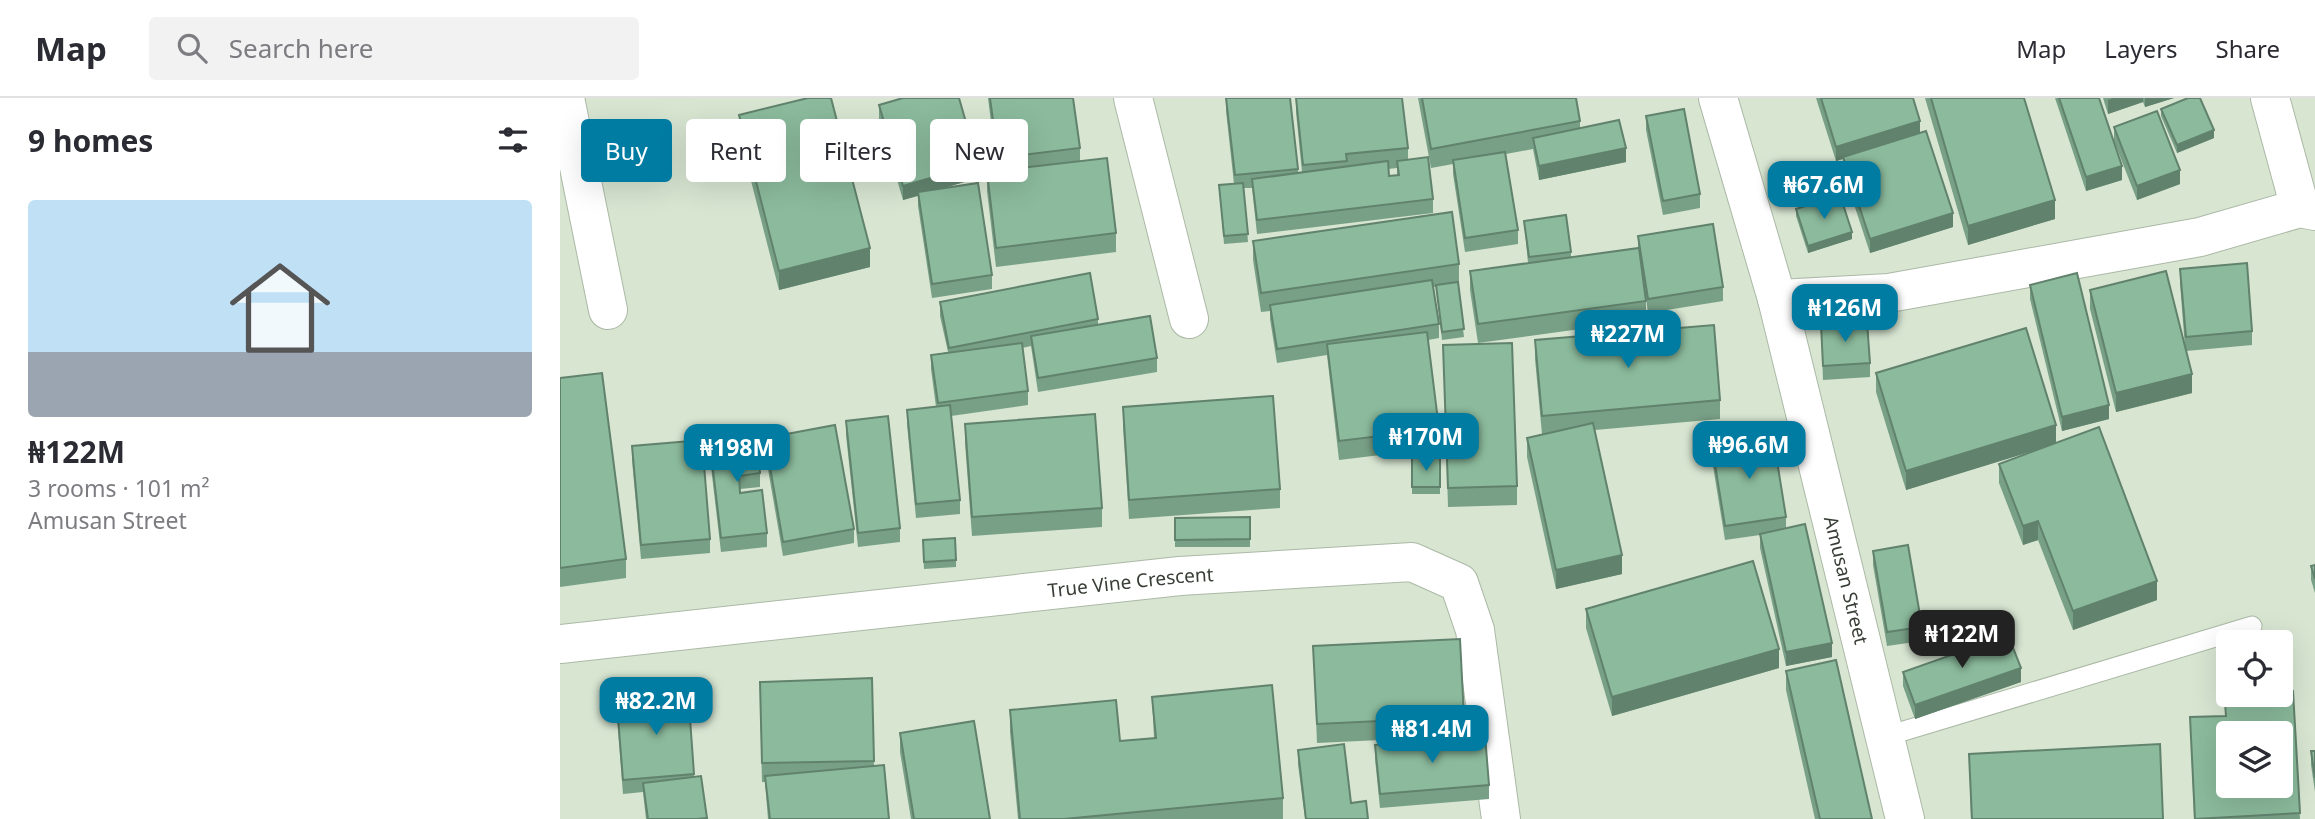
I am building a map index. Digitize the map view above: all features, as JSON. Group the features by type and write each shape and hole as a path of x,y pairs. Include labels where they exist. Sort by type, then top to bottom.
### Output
{"street":[{"path":"565,98 608,310"},
{"path":"1133,98 1189,319"},
{"name":"Amusan Street","path":"1718,98 1777,299 1887,736 1905,819"},
{"path":"1777,299 1889,293 2200,237 2307,210 2270,98"},
{"name":"True Vine Crescent","path":"560,644 1180,576 1412,562 1459,583 1467,606 1475,630 1500,819"}],"lane":[{"path":"1887,736 2252,626"}],"building":[{"path":"808,98 831,98 836,119 800,119 800,182 853,182 870,248 779,271 756,182 786,182 786,119 740,119 739,115"},
{"path":"903,98 959,98 965,119 930,119 930,178 903,186 902,182 916,182 916,119 883,119 879,105"},
{"path":"990,98 1073,98 1080,148 1028,154 1028,119 993,119"},
{"path":"1226,98 1290,98 1298,169 1235,175"},
{"path":"1296,98 1402,98 1408,148 1346,154 1347,161 1303,165"},
{"path":"1422,98 1576,98 1580,121 1431,149"},
{"path":"1821,98 1913,98 1920,121 1836,147"},
{"path":"1931,98 2024,98 2055,200 1968,226"},
{"path":"2059,98 2099,98 2122,166 2086,177"},
{"path":"2188,98 2200,98 2214,130 2177,145 2161,109"},
{"path":"1684,109 1700,194 1663,201 1646,116"},
{"path":"2157,111 2180,170 2137,186 2114,127"},
{"path":"1619,120 1626,148 1539,166 1533,138"},
{"path":"1926,131 1953,213 1870,239 1843,157"},
{"path":"1505,152 1518,230 1465,238 1453,160"},
{"path":"1428,157 1433,199 1257,220 1252,179 1388,161 1389,176 1399,175 1397,161"},
{"path":"1107,158 1116,233 996,248 988,182 1028,182 1028,167"},
{"path":"978,183 992,275 932,284 918,192"},
{"path":"1243,183 1248,234 1224,236 1219,185"},
{"path":"1840,195 1852,232 1808,246 1796,209"},
{"path":"1452,212 1459,264 1261,293 1253,241"},
{"path":"1566,215 1571,252 1529,257 1524,221"},
{"path":"1713,224 1723,287 1648,299 1638,236"},
{"path":"1639,248 1646,301 1478,324 1470,271"},
{"path":"2247,263 2252,331 2186,337 2180,269"},
{"path":"2166,271 2192,374 2116,393 2090,290"},
{"path":"1090,273 1098,319 949,348 940,302"},
{"path":"2077,273 2109,405 2062,417 2030,285"},
{"path":"1432,280 1439,324 1277,349 1270,305"},
{"path":"1458,282 1464,329 1442,332 1436,285"},
{"path":"1150,316 1157,358 1038,378 1031,336"},
{"path":"1867,322 1870,363 1823,366 1821,324"},
{"path":"1714,325 1720,400 1542,416 1535,340"},
{"path":"2026,328 2056,425 1906,471 1876,373"},
{"path":"1427,332 1439,429 1339,441 1327,344"},
{"path":"1022,343 1028,391 938,403 931,355"},
{"path":"1512,343 1517,486 1448,488 1443,345"},
{"path":"602,373 626,559 560,568 560,378"},
{"path":"1273,396 1280,489 1129,500 1123,407"},
{"path":"950,405 960,500 916,504 907,410"},
{"path":"1095,414 1102,508 972,517 965,424"},
{"path":"888,416 900,528 858,533 846,421"},
{"path":"1593,423 1622,555 1556,570 1527,438"},
{"path":"835,425 854,529 783,542 765,438"},
{"path":"2099,427 2157,581 2073,611 2038,521 2023,526 1999,464"},
{"path":"756,431 760,473 739,476 740,493 762,490 767,533 721,538 709,436"},
{"path":"1773,436 1786,517 1725,526 1712,446"},
{"path":"702,440 710,539 641,545 632,446"},
{"path":"1412,458 1440,458 1440,487 1412,487"},
{"path":"1250,517 1250,539 1175,540 1175,518"},
{"path":"1805,524 1832,643 1786,652 1760,534"},
{"path":"955,538 956,560 924,562 923,540"},
{"path":"1908,545 1922,627 1887,632 1873,551"},
{"path":"1753,561 1779,649 1612,697 1586,609"},
{"path":"2008,635 2021,668 1915,705 1903,672"},
{"path":"1460,639 1464,717 1317,724 1313,646"},
{"path":"1836,660 1872,819 1820,819 1786,671"},
{"path":"872,678 874,761 762,763 760,682"},
{"path":"1272,685 1283,798 1064,819 1020,819 1010,710 1116,700 1120,741 1156,738 1152,697"},
{"path":"688,691 694,774 623,780 617,704 648,701 647,694"},
{"path":"2293,691 2300,813 2195,819 2190,717 2226,716 2225,707 2293,707"},
{"path":"974,721 990,819 914,819 900,733"},
{"path":"1485,735 1489,785 1380,794 1375,745"},
{"path":"1344,744 1351,803 1366,801 1368,819 1306,819 1298,750"},
{"path":"2160,744 2163,819 1972,819 1969,754"},
{"path":"2311,751 2315,751 2315,778"},
{"path":"884,765 889,819 770,819 765,776"},
{"path":"701,776 707,818 648,819 643,783"}]}
